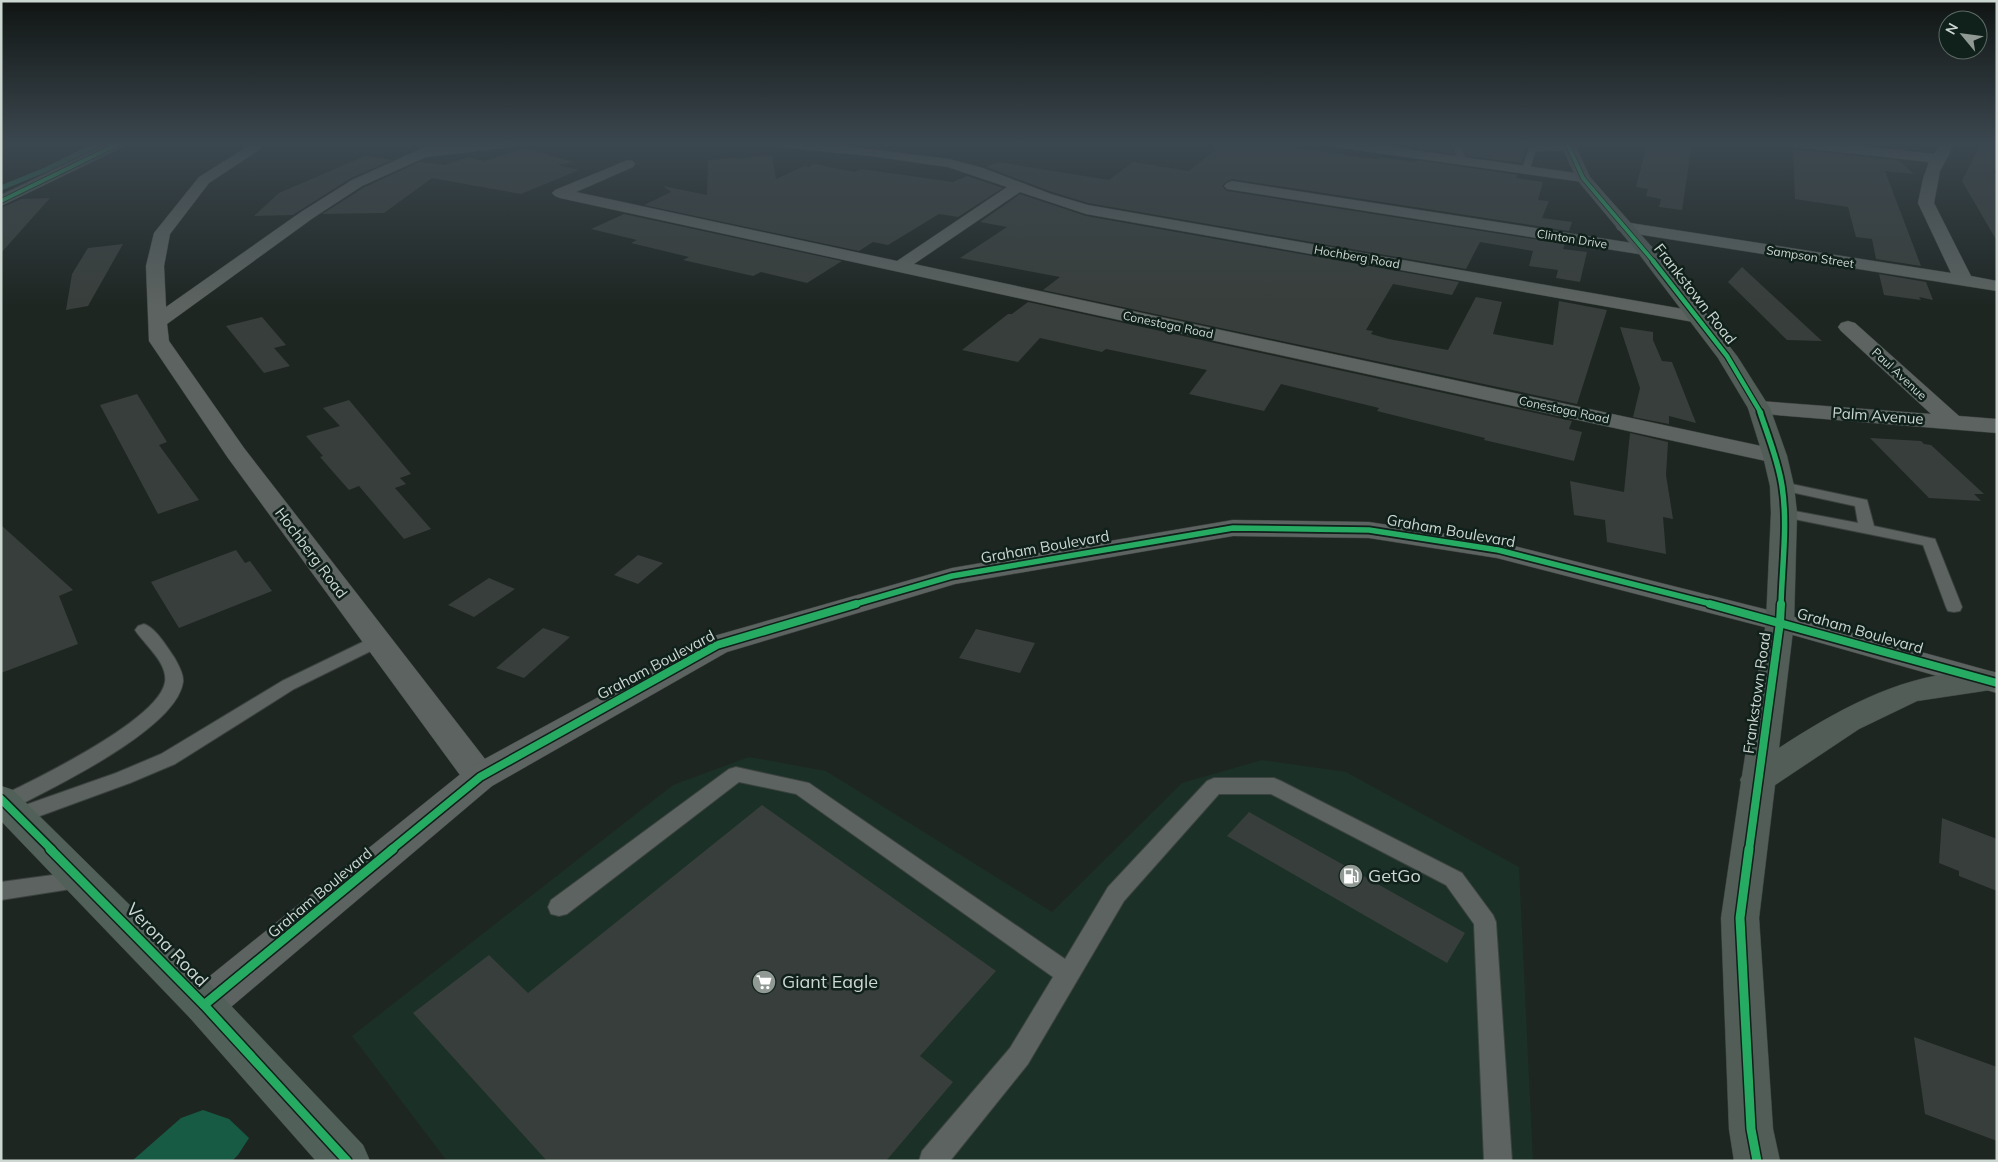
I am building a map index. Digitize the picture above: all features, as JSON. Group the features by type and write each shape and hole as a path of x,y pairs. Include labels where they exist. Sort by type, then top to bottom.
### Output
{"main road":[{"name":"Frankstown Road","path":"1599,197 1699,317 1727,356 1759,408 1780,485 1780,622 1740,918 1751,1130 1757,1161"},
{"path":"1758,780 1813,742 1858,716 1907,693 1950,684 1993,682"},
{"name":"Verona Road","path":"8,806 204,1005 347,1161"}],"street":[{"name":"Hochberg Road","path":"190,197 162,233 155,266 159,341 236,453 480,777"},
{"path":"157,322 307,214 334,197"},
{"name":"Conestoga Road","path":"579,197 899,267 1780,485"},
{"path":"899,267 1003,197"},
{"name":"Hochberg Road","path":"1050,197 1086,209 1699,317"},
{"name":"Clinton Drive","path":"1304,197 1645,250"},
{"path":"1926,197 1926,203 1964,281"},
{"name":"Sampson Street","path":"1624,227 1997,286"},
{"name":"Paul Avenue","path":"1848,327 1951,421"},
{"name":"Palm Avenue","path":"1759,408 1951,421 1997,426"},
{"name":"Graham Boulevard","path":"204,1005 480,777 717,645 952,576 1233,528 1369,530 1498,550 1780,622 1993,682"}],"lane":[{"path":"1780,485 1867,528 1930,542 1954,606"},
{"path":"1780,485 1862,503 1867,528"},
{"path":"8,806 115,743 146,720 169,696 174,685 173,670 144,630"},
{"path":"8,806 123,778 168,759 288,685 378,640"},
{"path":"559,907 736,774 802,788 1068,974"},
{"path":"932,1161 1019,1056 1116,894 1214,786 1274,786 1454,879 1485,922 1498,1161"},
{"path":"1,891 82,880"}],"shaded area":[{"path":"749,757 826,771 1052,912 1182,783 1262,760 1346,772 1519,867 1533,1161 447,1161 352,1036 673,785"}],"green space":[{"path":"203,1110 229,1119 249,1138 232,1161 132,1161 181,1118"}],"building":[{"path":"274,197 321,197 293,215 254,216"},
{"path":"348,197 406,197 384,213 322,214"},
{"path":"660,197 989,197 958,217 939,214 888,245 873,242 859,251 644,205"},
{"path":"1015,197 1030,197 1086,216 1459,282 1452,295 1393,284 1366,330 1373,331 1371,334 1389,339 1448,350 1476,297 1502,302 1493,334 1553,345 1559,301 1607,310 1577,404 1043,290 1060,277 960,258 1007,227 980,222"},
{"path":"1069,197 1267,197 1565,244 1563,249 1587,252 1580,282 1556,278 1558,270 1529,266 1533,251 1480,242 1466,269 1088,203"},
{"path":"1350,197 1539,197 1538,200 1549,201 1542,218 1572,222 1569,231"},
{"path":"1652,197 1684,197 1682,210 1659,207 1661,199"},
{"path":"1795,197 1895,197 1921,266 1876,259 1872,239 1856,237 1848,207 1795,199"},
{"path":"1971,197 1997,197 1997,241"},
{"path":"50,198 1,253 1,208 21,199"},
{"path":"624,214 842,261 807,283 761,272 753,276 683,260 689,257 631,243 637,240 591,229"},
{"path":"123,244 88,306 66,310 72,274 88,248"},
{"path":"1742,267 1822,341 1787,340 1728,282"},
{"path":"1879,274 1926,282 1933,300 1919,297 1921,300 1884,295"},
{"path":"1028,302 1572,421 1569,429 1582,432 1574,461 1484,440 1485,438 1377,411 1379,408 1281,384 1264,411 1189,394 1207,370 1106,349 1102,352 1040,338 1018,362 962,350 1008,314 1012,314"},
{"path":"262,317 286,345 274,348 290,366 264,373 226,326"},
{"path":"1620,327 1653,332 1653,340 1662,361 1672,362 1696,423 1669,416 1669,424 1633,417 1640,388"},
{"path":"137,394 167,442 159,445 199,500 158,514 100,405"},
{"path":"349,400 411,474 400,478 406,484 395,488 431,529 404,539 359,486 349,490 320,457 323,456 306,436 340,426 323,408"},
{"path":"1630,433 1668,442 1666,475 1673,519 1663,517 1666,554 1607,542 1605,520 1574,515 1570,481 1624,492"},
{"path":"1870,438 1921,441 1924,444 1931,445 1984,494 1974,494 1981,501 1929,498"},
{"path":"1,525 73,590 59,596 78,644 1,673"},
{"path":"236,550 245,563 250,561 272,591 179,628 151,582"},
{"path":"638,555 663,563 638,584 614,575"},
{"path":"489,578 515,589 474,617 448,605"},
{"path":"543,628 570,637 524,678 496,668"},
{"path":"976,629 1035,643 1020,673 959,658"},
{"name":"Giant Eagle","path":"762,805 996,971 920,1056 953,1082 886,1161 547,1161 413,1013 489,955 528,993"},
{"path":"1249,812 1465,933 1447,963 1227,836"},
{"path":"1942,818 1997,839 1997,891 1959,876 1959,871 1939,863"},
{"path":"1914,1037 1997,1067 1997,1141 1925,1114"}],"cycle path":[{"path":"1,201 9,197"},
{"path":"1600,197 1645,250 1727,356 1759,408 1775,456 1782,486 1784,513 1780,622 1740,918 1751,1129 1757,1161"},
{"path":"204,1005 480,777 717,645 952,576 1233,528 1369,530 1498,550 1780,622 1997,683"},
{"path":"1,799 204,1005 347,1161"}],"place":[{"name":"GetGo","path":"1351,876"},
{"name":"Giant Eagle","path":"764,982"}]}
